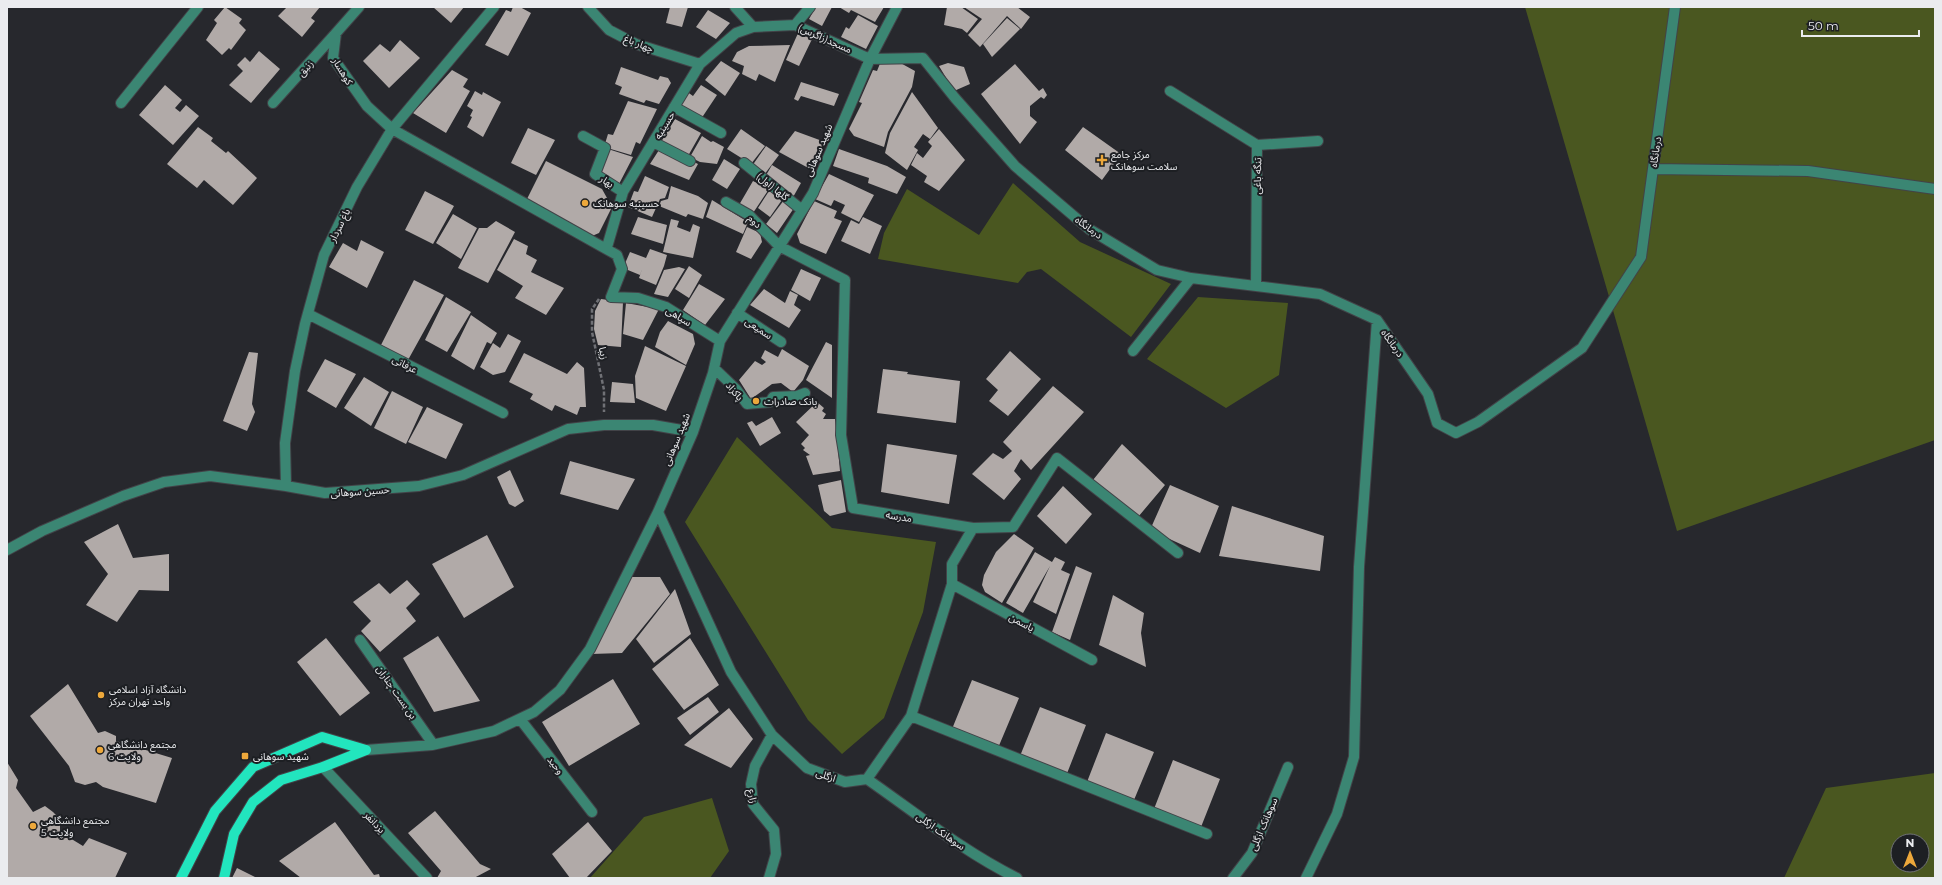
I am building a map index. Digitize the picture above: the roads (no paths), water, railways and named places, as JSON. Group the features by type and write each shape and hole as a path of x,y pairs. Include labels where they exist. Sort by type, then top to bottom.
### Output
{"main road":[{"name":"شهید سوهانی","path":"181,878 215,811 253,767 322,737 366,750"},
{"name":"شهید سوهانی","path":"224,878 234,834 253,802 282,780 323,767 366,750"}],"street":[{"path":"121,103 198,7"},
{"path":"336,33 359,7"},
{"name":"باغ سردار","path":"286,486 286,436 295,371 308,314 324,255 357,187 392,129 494,7"},
{"name":"چهار باغ","path":"588,7 609,30 636,44 700,64"},
{"path":"735,7 753,27"},
{"path":"795,25 810,7"},
{"name":"شهید سوهانی","path":"366,750 433,744 494,731 534,712 560,690 590,649 658,512 693,432 714,368 720,341 813,193 870,59 897,7"},
{"name":"درمانگاه","path":"870,59 923,58 955,98 1015,166 1089,229 1158,270 1191,278 1320,294 1377,320 1428,394 1437,424 1456,433 1478,422 1582,348 1641,257 1675,7"},
{"name":"مسجد(زاگرس)","path":"753,27 795,25 870,59"},
{"name":"حسینیه","path":"606,247 623,192 700,64 736,33 753,27"},
{"name":"زنبق","path":"273,103 336,33"},
{"name":"کوهسار","path":"336,33 333,58 342,73 367,106 392,129"},
{"name":"تنگه باغی","path":"1170,91 1257,145 1256,285"},
{"path":"674,107 721,133"},
{"path":"392,129 606,247"},
{"name":"بهار","path":"582,136 605,148 595,174 623,192"},
{"path":"1257,145 1318,141"},
{"path":"653,142 690,161"},
{"name":"گلها (اول)","path":"744,162 802,210"},
{"path":"1653,169 1808,171 1935,189"},
{"name":"دوم","path":"726,202 749,215 779,246"},
{"name":"مدرسه","path":"779,246 845,280 841,435 853,508 973,528 1013,527 1057,458 1178,553"},
{"name":"سپاهی","path":"606,247 617,255 622,269 611,297 638,298 666,307 720,341"},
{"path":"1133,351 1191,278"},
{"name":"سمیعی","path":"737,313 781,342"},
{"name":"عرفاتی","path":"308,314 503,413"},
{"path":"1306,878 1337,814 1354,757 1359,567 1377,320"},
{"name":"پاکزاد","path":"714,368 736,389 746,404 770,402 773,397 797,396 805,393"},
{"name":"حسین سوهانی","path":"7,550 42,530 123,496 164,482 210,476 286,486 325,493 419,486 463,475 568,430 604,425 652,425 693,432"},
{"name":"ازگلی","path":"658,512 732,672 772,735 807,768 845,782 868,779"},
{"path":"868,779 911,716 952,584 952,564 973,528"},
{"name":"یاسمن","path":"952,584 1092,660"},
{"name":"بن بست چناران","path":"360,640 433,744"},
{"path":"911,716 1207,834"},
{"name":"وحید","path":"520,719 592,812"},
{"name":"زارع","path":"770,878 776,854 774,830 753,804 751,784 755,766 772,735"},
{"name":"یزدانفر","path":"323,767 427,878"},
{"name":"سوهانک ازگلی","path":"1233,878 1252,853 1288,767"},
{"name":"سوهانک ازگلی","path":"868,779 1000,873 1018,878"}],"place":[{"name":"مرکز جامع سلامت سوهانک","path":"1102,160"},
{"name":"حسینیه سوهانک","path":"585,203"},
{"name":"بانک صادرات","path":"756,401"},
{"name":"دانشگاه آزاد اسلامی واحد تهران مرکز","path":"101,695"},
{"name":"مجتمع دانشگاهی ولایت 6","path":"100,750"},
{"name":"شهید سوهانی","path":"245,756"},
{"name":"مجتمع دانشگاهی ولایت 5","path":"33,826"}]}
